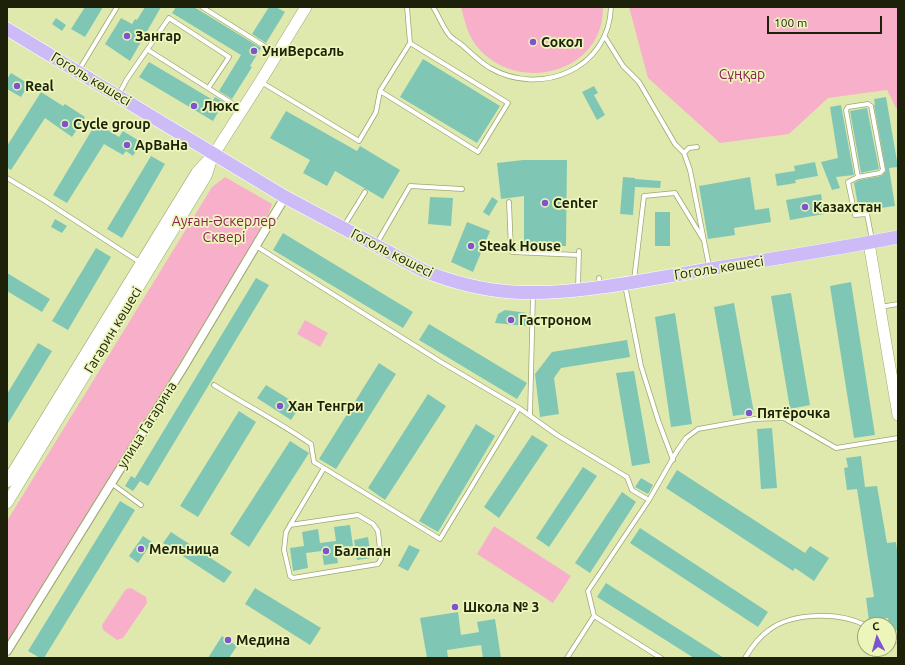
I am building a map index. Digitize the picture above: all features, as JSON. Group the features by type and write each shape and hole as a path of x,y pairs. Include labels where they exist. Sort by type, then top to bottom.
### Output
{"main road":[{"name":"Гоголь көшесі","path":"7,28 285,197 424,271 437,276 511,292 578,289 599,282 629,282 898,237"}],"street":[{"name":"Гагарин көшесі","path":"7,503 146,265 197,172 214,154 306,7"},
{"name":"улица Гагарина","path":"7,651 184,366 285,197"},
{"path":"870,242 880,307 894,373 898,415"},
{"name":"Гагарин көшесі","path":"7,482 146,265"}],"lane":[{"path":"78,72 117,7"},
{"path":"202,7 277,54"},
{"path":"260,82 359,141 376,112 380,91 410,43 407,7"},
{"path":"433,7 450,36 478,60 490,68 506,75 537,80 555,78 570,72 584,63 605,37 611,18 611,7"},
{"path":"118,96 127,79 169,18 229,57 209,87"},
{"path":"605,37 623,66 639,82 675,144 684,153 690,170 710,269"},
{"path":"380,91 478,152 508,103 410,43"},
{"path":"148,50 209,87 242,110"},
{"path":"858,177 846,110 848,107 868,104 871,106 883,170 880,173 858,177 848,182 855,215 867,214 870,242"},
{"path":"684,153 689,148 697,147"},
{"path":"7,178 146,265"},
{"path":"376,246 410,186 462,189"},
{"path":"343,228 365,192"},
{"path":"673,460 658,420 641,366 629,282 644,196 675,193 704,242"},
{"path":"509,202 510,250 512,252 579,253 578,289"},
{"path":"256,246 442,362 519,408 557,435 627,477 632,490 649,500"},
{"path":"530,415 533,292"},
{"path":"880,307 898,304"},
{"path":"214,384 311,444 314,462 440,538 519,408"},
{"path":"661,658 594,616 588,590 649,500 686,438 698,429 754,419 784,418 836,448 898,438"},
{"path":"290,525 358,515 373,524 378,531 381,559 378,564 294,578 290,576 284,550 286,532 290,525 324,468"},
{"path":"110,483 141,505"},
{"path":"567,658 594,616"},
{"path":"745,658 758,640 770,629 795,618 826,616 857,622"}],"green space":[{"name":"Сокол","path":"461,7 603,7 600,30 590,48 575,61 556,70 536,73 515,71 496,63 479,49 470,34"},
{"name":"Сұңқар","path":"629,7 898,7 898,107 896,108 887,90 828,98 789,134 720,143 648,78"},
{"name":"Ауған-Әскерлер Сквері","path":"225,177 272,204 265,224 7,642 7,521 212,187"},
{"path":"305,320 328,333 320,347 297,334"},
{"path":"494,526 571,576 553,603 477,554"},
{"path":"131,588 146,597 147,603 123,638 117,640 103,630 102,625 126,589"}],"building":[{"path":"85,7 103,7 85,37 71,29"},
{"name":"Зангар","path":"145,7 161,7 130,61 105,44 121,18 132,24 135,19 137,20"},
{"path":"176,7 194,7 261,48 250,66 252,67 232,99 219,91 241,55 172,13"},
{"path":"269,7 276,7 285,12 266,43 252,34"},
{"path":"56,18 66,25 62,31 52,24"},
{"path":"423,59 500,106 477,143 400,97"},
{"path":"149,62 213,100 215,97 224,102 213,121 139,77"},
{"name":"Real","path":"11,73 29,84 21,97 7,89 7,79"},
{"path":"594,86 598,93 594,95 605,115 597,120 582,92"},
{"path":"41,92 63,106 65,104 85,117 72,137 45,118 11,170 7,168 7,146"},
{"path":"886,97 898,167 889,168 895,206 859,211 854,183 859,180 881,176 886,171 874,99"},
{"path":"841,105 854,175 836,177 840,188 832,190 821,162 838,158 830,107"},
{"path":"867,108 879,169 861,173 850,111"},
{"path":"286,111 357,151 360,146 400,170 383,199 335,171 327,186 303,173 310,160 270,138"},
{"path":"96,123 119,137 123,131 141,142 133,156 126,151 123,155 104,144 67,203 53,195"},
{"path":"151,156 165,164 122,238 107,229"},
{"name":"Center","path":"523,160 567,160 566,246 524,246 524,196 501,199 497,163"},
{"path":"815,162 818,176 795,180 796,183 777,186 775,174 795,171 794,166"},
{"path":"623,177 661,181 660,188 635,187 633,215 620,214"},
{"path":"750,177 755,210 769,208 771,222 734,228 735,235 708,239 699,186"},
{"name":"Казахстан","path":"821,194 824,214 790,220 786,200"},
{"name":"Steak House","path":"430,197 453,198 451,226 428,224"},
{"path":"492,197 498,201 489,216 483,212"},
{"path":"655,212 670,212 670,246 655,246"},
{"path":"55,219 67,226 62,233 51,227"},
{"name":"Steak House","path":"467,222 490,231 473,272 451,262"},
{"path":"283,233 413,312 403,328 273,250"},
{"path":"96,248 111,257 68,330 52,321"},
{"path":"7,273 50,299 42,312 7,291"},
{"path":"256,278 269,285 148,486 135,478"},
{"path":"851,282 875,435 854,438 830,286"},
{"path":"791,293 810,405 790,409 771,296"},
{"path":"734,303 754,413 733,416 714,307"},
{"name":"Гастроном","path":"505,310 527,313 526,326 495,323 498,314"},
{"path":"675,313 692,424 671,427 655,317"},
{"path":"429,324 527,383 517,399 419,340"},
{"path":"627,340 630,357 561,368 554,378 559,414 540,417 535,374 552,352"},
{"path":"38,343 52,351 7,425 7,394"},
{"path":"379,363 396,374 336,469 319,459"},
{"path":"634,371 650,463 632,466 616,373"},
{"path":"266,385 300,406 291,420 257,398"},
{"path":"428,394 446,406 385,500 368,488"},
{"path":"239,411 256,422 198,517 180,506"},
{"path":"476,424 495,436 438,532 419,521"},
{"path":"772,428 777,488 761,489 757,429"},
{"path":"532,435 548,445 499,518 484,507"},
{"path":"290,441 309,453 249,547 230,534"},
{"path":"861,456 865,487 877,486 887,543 896,542 898,557 898,630 897,617 868,617 866,598 874,597 857,489 847,490 844,468 848,467 846,458"},
{"path":"583,467 597,476 549,547 536,538"},
{"path":"677,470 805,553 810,546 829,558 814,581 795,568 793,571 666,488"},
{"path":"131,476 140,481 133,491 125,486"},
{"path":"641,478 653,485 648,494 635,487"},
{"path":"622,492 636,502 590,573 575,563"},
{"path":"120,501 135,510 44,658 40,658 28,651"},
{"path":"350,525 353,546 336,548 338,563 324,565 322,551 306,553 308,568 293,571 290,548 304,546 302,532 318,529 320,543 336,541 334,527"},
{"path":"640,528 768,612 758,627 630,543"},
{"path":"171,532 232,572 224,583 163,543"},
{"name":"Мельница","path":"143,536 152,542 138,563 129,556"},
{"path":"368,537 371,558 357,560 354,540"},
{"path":"409,545 420,550 408,571 398,566"},
{"path":"606,583 724,658 694,658 597,597"},
{"path":"255,588 321,628 310,645 245,604"},
{"path":"458,612 461,635 479,632 477,622 495,619 501,658 483,658 481,645 447,650 448,658 427,658 420,618"},
{"path":"222,636 237,646 229,658 208,658"}],"place":[{"name":"Зангар","path":"127,36"},
{"name":"Сокол","path":"533,42"},
{"name":"УниВерсаль","path":"254,51"},
{"name":"Real","path":"17,86"},
{"name":"Люкс","path":"194,106"},
{"name":"Cycle group","path":"65,124"},
{"name":"АрВаНа","path":"127,145"},
{"name":"Center","path":"545,203"},
{"name":"Казахстан","path":"805,207"},
{"name":"Steak House","path":"471,246"},
{"name":"Гастроном","path":"511,320"},
{"name":"Хан Тенгри","path":"280,406"},
{"name":"Пятёрочка","path":"749,413"},
{"name":"Мельница","path":"141,549"},
{"name":"Балапан","path":"326,551"},
{"name":"Школа № 3","path":"455,607"},
{"name":"Медина","path":"228,640"}]}
